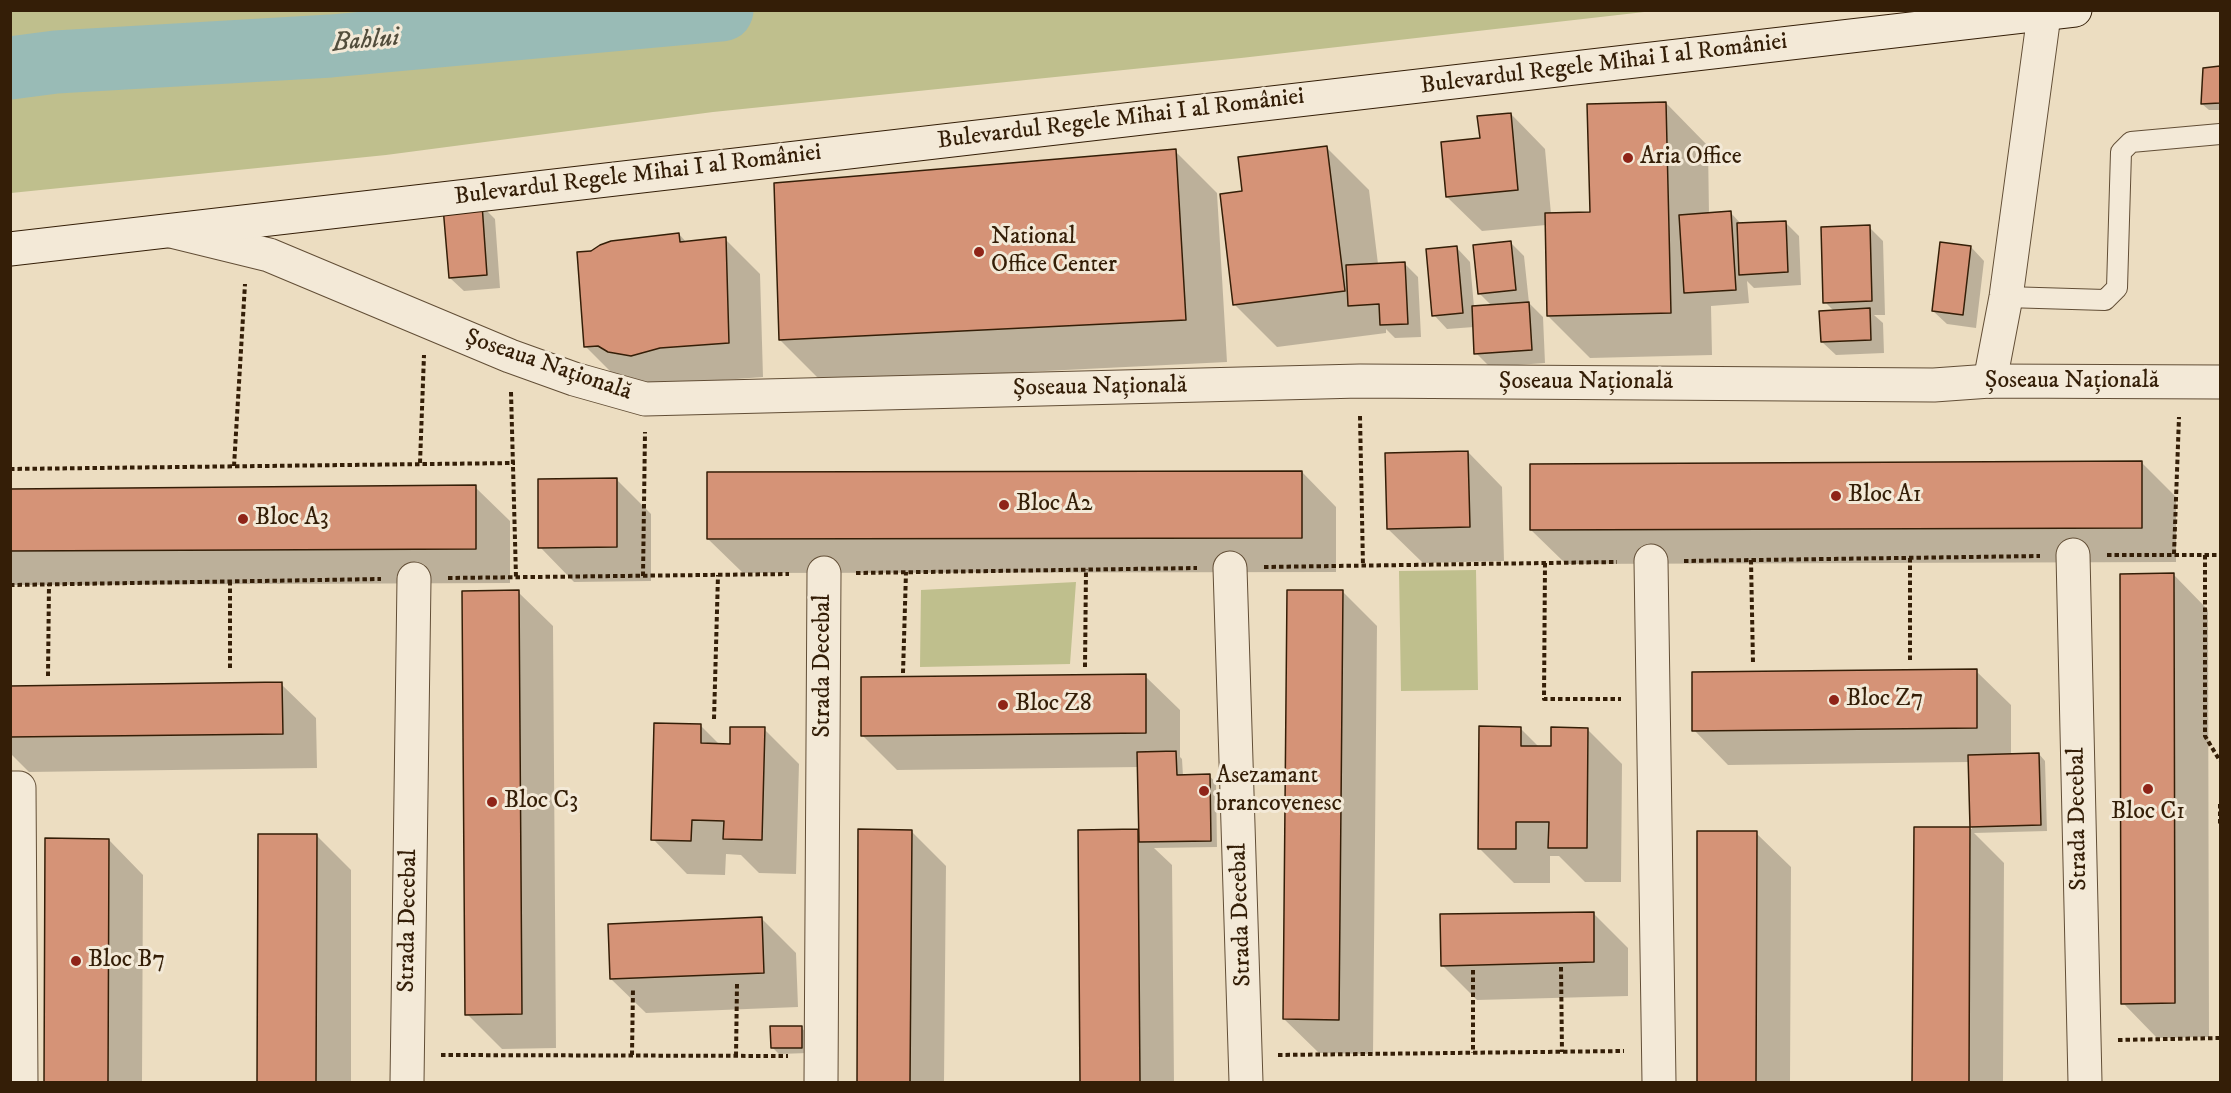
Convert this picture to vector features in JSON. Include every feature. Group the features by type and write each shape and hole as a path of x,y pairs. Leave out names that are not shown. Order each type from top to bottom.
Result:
{"street":[{"name":"Bulevardul Regele Mihai I al României","path":"167,230 2059,13"},
{"path":"1990,381 2059,13"},
{"name":"Șoseaua Națională","path":"10,249 167,230 269,255 510,356 574,379 645,399 1360,381 1934,385 1990,381 2220,382"},
{"name":"Strada Decebal","path":"2073,555 2085,1083"},
{"path":"1651,561 1658,1067"},
{"name":"Strada Decebal","path":"1230,568 1246,1069"},
{"name":"Strada Decebal","path":"821,1069 824,573"},
{"name":"Strada Decebal","path":"408,1069 414,579"},
{"path":"10,788 19,788 21,1083"}],"lane":[{"path":"2006,297 2105,300 2117,288 2121,152 2131,142 2220,134"}],"path":[{"path":"234,466 247,250"},
{"path":"420,463 425,321"},
{"path":"510,356 515,463 516,577"},
{"path":"1360,381 1363,566"},
{"path":"2174,554 2180,382"},
{"path":"643,576 645,399"},
{"path":"10,469 515,463"},
{"path":"10,585 2073,555 2220,555"},
{"path":"2205,555 2205,736 2220,761"},
{"path":"1910,558 1911,660"},
{"path":"1750,560 1753,663"},
{"path":"1545,563 1544,699 1654,699"},
{"path":"1085,667 1086,569"},
{"path":"903,673 906,572"},
{"path":"714,719 718,575"},
{"path":"230,582 230,668"},
{"path":"48,676 49,584"},
{"path":"2220,804 2220,825"},
{"path":"1561,967 1562,1052"},
{"path":"1473,970 1473,1053"},
{"path":"736,1056 737,984"},
{"path":"632,1056 633,988"},
{"path":"2084,1041 2220,1038"},
{"path":"1246,1069 1473,1053 1562,1052 1658,1067"},
{"path":"408,1069 632,1056 736,1056 821,1069"}],"green space":[{"path":"10,11 1653,11 1241,58 713,112 386,155 11,193"},
{"path":"1476,570 1478,690 1401,691 1399,571"},
{"path":"1076,582 1070,664 920,667 921,590"}],"building":[{"path":"2220,66 2220,103 2201,104 2203,68"},
{"name":"Aria Office","path":"1666,102 1671,313 1547,316 1545,213 1590,212 1587,104"},
{"path":"1511,113 1518,190 1446,197 1441,142 1480,138 1477,116"},
{"path":"1327,146 1345,291 1233,305 1220,194 1242,191 1238,157"},
{"name":"National Office Center","path":"1176,149 1186,320 779,340 774,183"},
{"path":"482,204 487,275 449,278 443,207"},
{"path":"1731,211 1736,290 1684,293 1679,215"},
{"path":"1786,221 1788,272 1739,275 1737,223"},
{"path":"1870,225 1872,301 1823,303 1821,227"},
{"path":"679,233 680,242 726,237 729,343 660,348 631,356 608,352 598,346 584,347 577,252 591,251 611,241"},
{"path":"1511,241 1516,290 1478,294 1473,245"},
{"path":"1940,242 1971,246 1963,315 1932,311"},
{"path":"1457,246 1463,313 1432,316 1426,249"},
{"path":"1405,262 1408,324 1380,325 1379,304 1348,306 1346,265"},
{"path":"1529,302 1532,350 1474,354 1472,306"},
{"path":"1870,308 1871,340 1821,342 1819,311"},
{"path":"1468,451 1470,527 1387,529 1385,453"},
{"name":"Bloc A1","path":"2142,461 2142,528 1530,530 1530,464"},
{"name":"Bloc A2","path":"1302,471 1302,538 707,539 707,472"},
{"path":"617,478 617,547 538,548 538,479"},
{"name":"Bloc A3","path":"476,485 476,549 10,551 10,489"},
{"name":"Bloc C1","path":"2174,573 2175,1003 2121,1004 2120,574"},
{"name":"Bloc C3","path":"519,590 522,1014 465,1015 462,591"},
{"path":"1287,590 1343,590 1339,1020 1283,1019"},
{"name":"Bloc Z7","path":"1977,669 1977,728 1692,731 1692,672"},
{"name":"Bloc Z8","path":"1146,674 1146,733 861,736 861,677"},
{"path":"282,682 283,734 10,737 10,686"},
{"path":"654,723 701,724 701,743 730,744 730,727 765,727 762,840 723,839 724,821 692,820 691,841 651,840"},
{"path":"1479,726 1521,727 1521,746 1551,746 1551,727 1588,728 1587,848 1548,848 1549,822 1516,822 1516,849 1478,849"},
{"path":"1176,751 1177,775 1210,774 1211,841 1139,842 1137,752"},
{"path":"2039,753 2041,825 1970,827 1968,755"},
{"path":"1914,827 1970,827 1969,1082 1912,1082"},
{"path":"858,829 912,830 910,1082 857,1082"},
{"path":"1138,829 1140,1082 1080,1082 1078,830"},
{"path":"1697,831 1757,831 1756,1082 1697,1082"},
{"path":"258,834 317,834 316,1082 257,1082"},
{"name":"Bloc B7","path":"45,838 109,839 108,1082 44,1082"},
{"path":"1594,912 1594,962 1441,966 1440,914"},
{"path":"762,917 764,973 610,979 608,924"},
{"path":"770,1026 802,1026 802,1048 771,1048"}],"waterway":[{"name":"Bahlui","path":"10,68 56,62 331,46 722,10"}],"place":[{"name":"Aria Office","path":"1628,158"},
{"name":"National Office Center","path":"979,252"},
{"name":"Bloc A1","path":"1836,496"},
{"name":"Bloc A2","path":"1004,505"},
{"name":"Bloc A3","path":"243,519"},
{"name":"Bloc Z7","path":"1834,700"},
{"name":"Bloc Z8","path":"1003,705"},
{"name":"Bloc C1","path":"2148,789"},
{"name":"Asezamant brancovenesc","path":"1204,791"},
{"name":"Bloc C3","path":"492,802"},
{"name":"Bloc B7","path":"76,961"}]}
